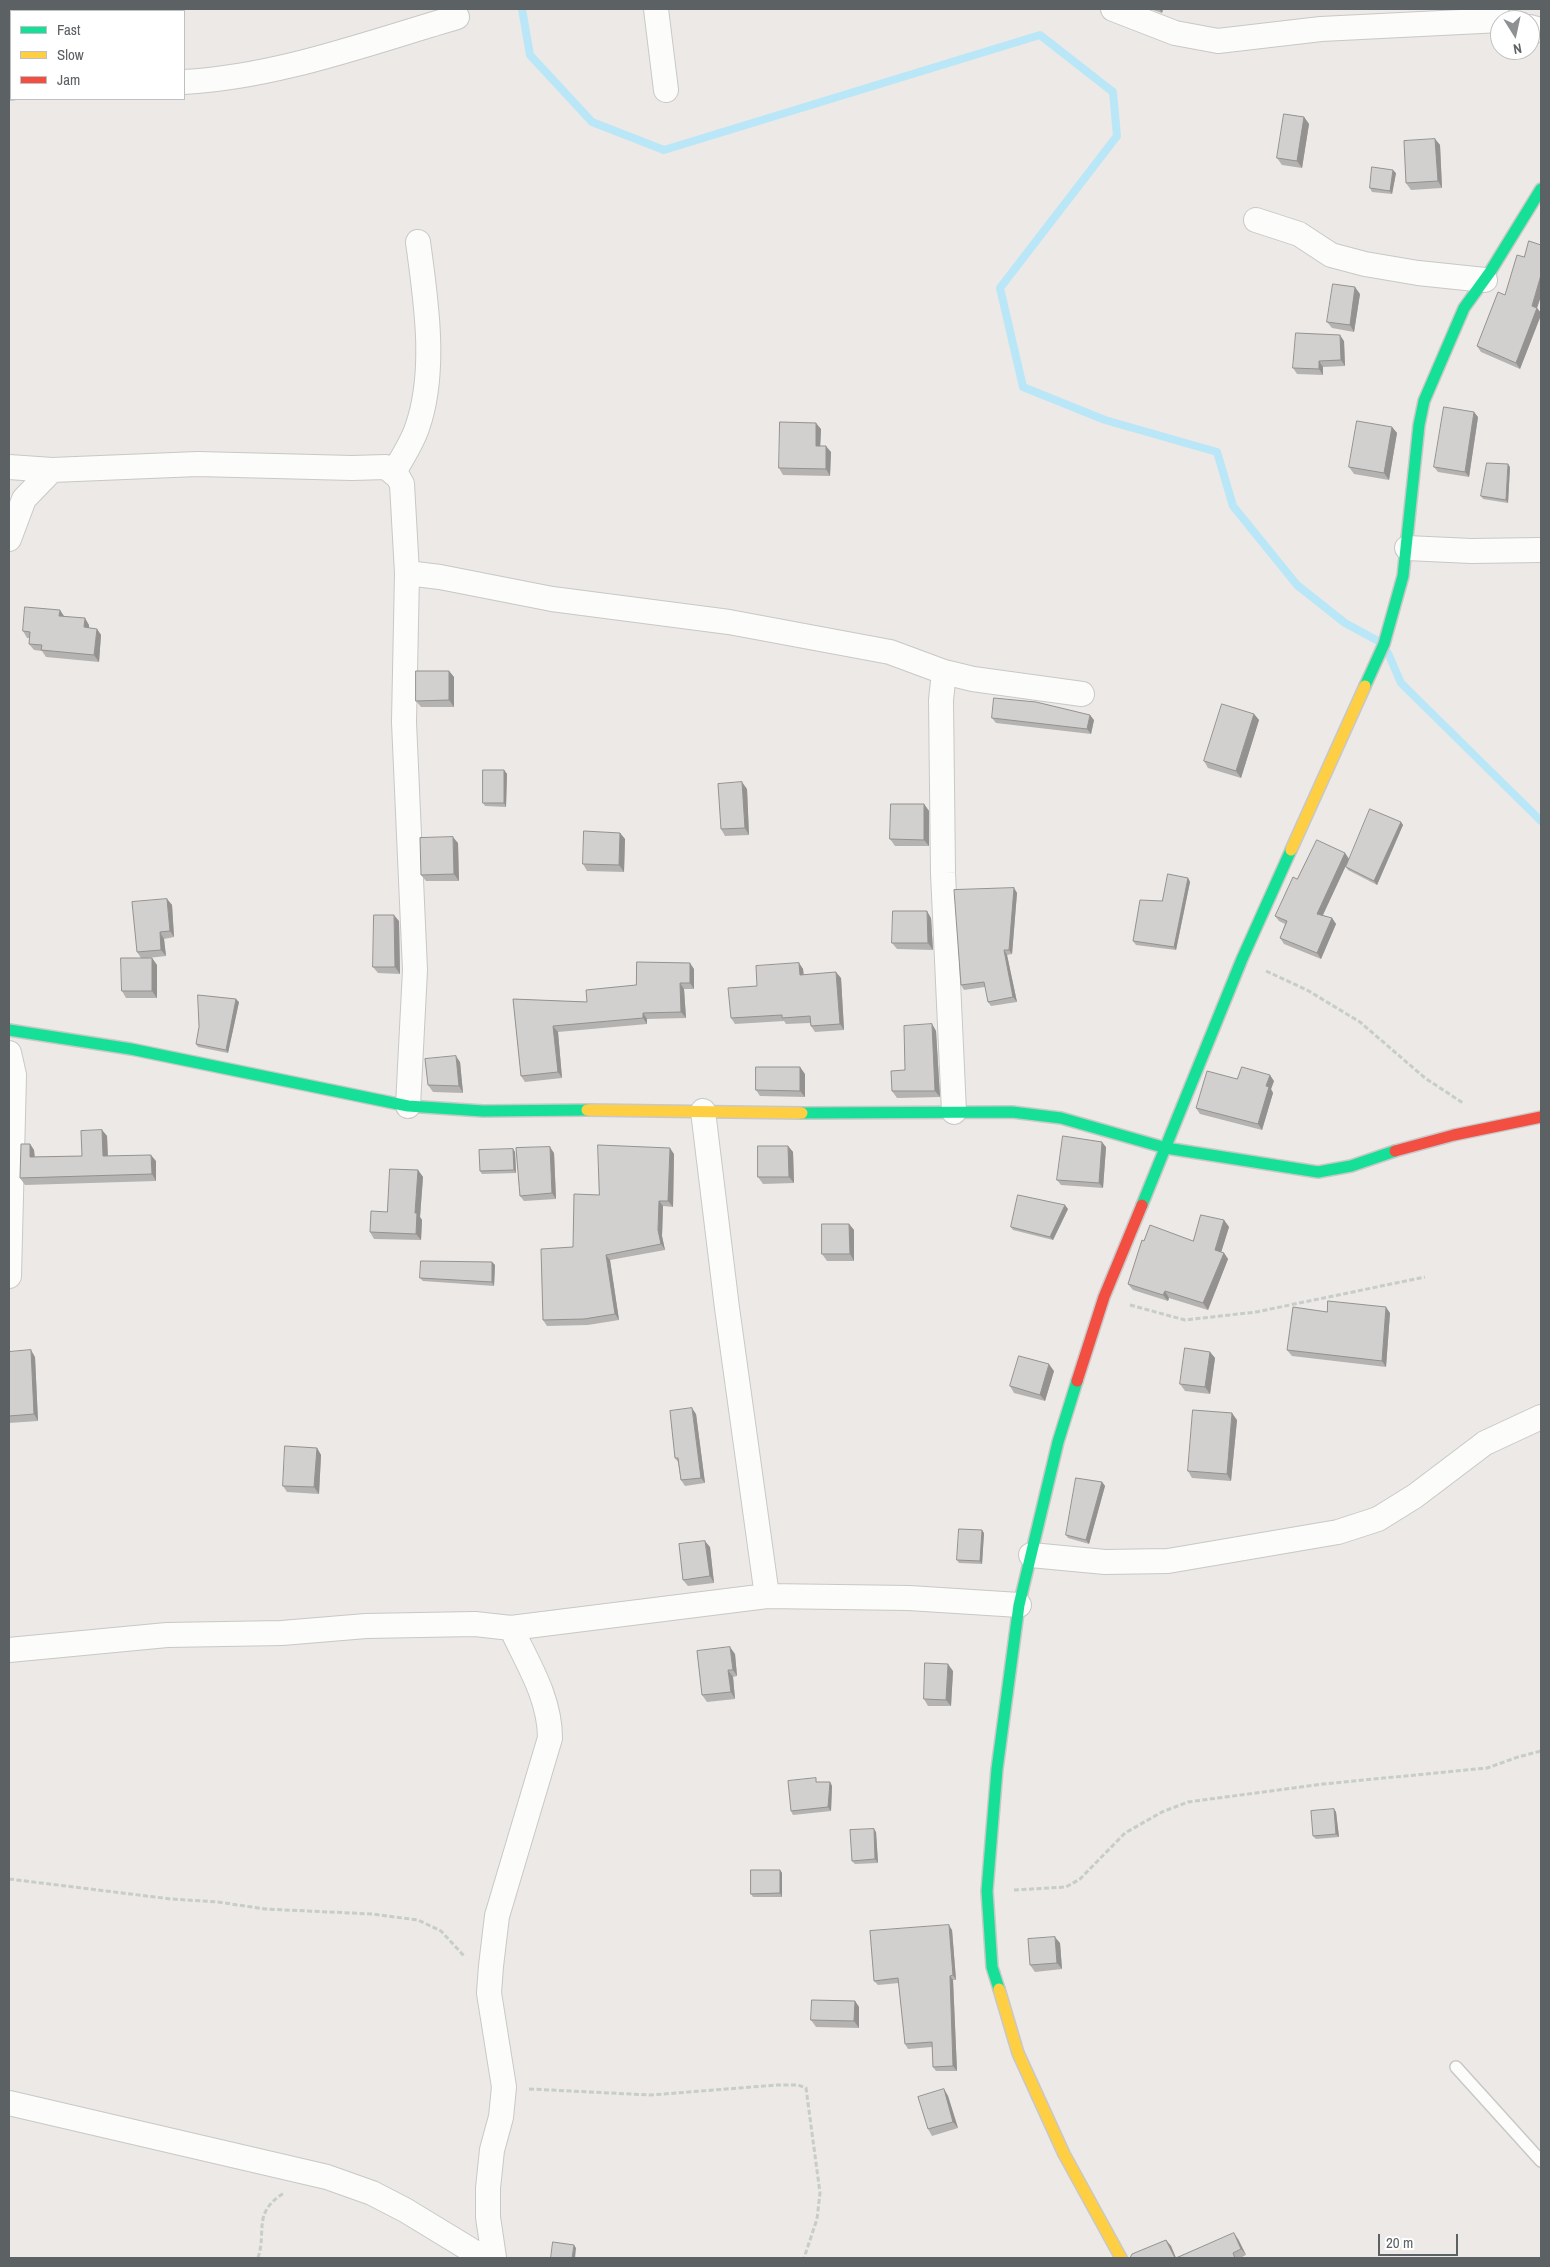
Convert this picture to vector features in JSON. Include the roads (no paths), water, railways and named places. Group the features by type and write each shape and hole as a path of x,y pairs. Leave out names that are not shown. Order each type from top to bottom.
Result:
{"street":[{"path":"656,9 666,90"},
{"path":"1113,9 1175,33 1218,41 1321,29 1490,21"},
{"path":"185,82 218,80 262,73 457,16"},
{"path":"1121,2258 1064,2154 1018,2054 992,1966 987,1891 997,1770 1019,1605 1058,1442 1104,1297 1242,959 1384,644 1396,606 1407,548 1419,424 1424,401 1464,308 1485,280 1541,189"},
{"path":"1256,220 1299,234 1331,255 1418,273 1485,280"},
{"path":"394,472 417,429 426,388 428,346 425,296 418,242"},
{"path":"9,467 52,470 198,464 352,468 386,466 394,472 402,484 407,573 404,722 415,970 408,1106"},
{"path":"9,540 24,499 52,470"},
{"path":"1407,548 1471,551 1541,550"},
{"path":"407,573 440,577 552,599 748,625 890,652 944,672 973,679 1082,694"},
{"path":"944,672 941,700 943,873 954,1112"},
{"path":"9,1030 131,1049 408,1106 483,1111 632,1110 861,1114 1012,1112 1061,1118 1166,1148 1318,1172 1339,1171 1402,1148 1495,1125 1541,1117"},
{"path":"9,1053 14,1075 9,1276"},
{"path":"703,1111 726,1299 767,1596"},
{"path":"1031,1555 1104,1562 1168,1561 1338,1532 1378,1519 1415,1496 1485,1443 1541,1417"},
{"path":"9,1650 167,1635 282,1633 366,1626 476,1624 511,1628 767,1596 909,1598 1019,1605"},
{"path":"494,2258 488,2217 488,2188 492,2150 501,2117 504,2087 489,1993 497,1916 550,1738 550,1721 545,1699 511,1628"},
{"path":"9,2103 327,2177 372,2193 405,2210 484,2258"}],"lane":[{"path":"1456,2067 1541,2161"}],"waterway":[{"path":"522,9 530,55 592,122 664,150 1040,35 1113,92 1117,136 1000,288 1023,387 1105,420 1217,452 1233,506 1297,585 1345,623 1380,642"},
{"path":"1388,653 1401,683 1541,821"}]}
